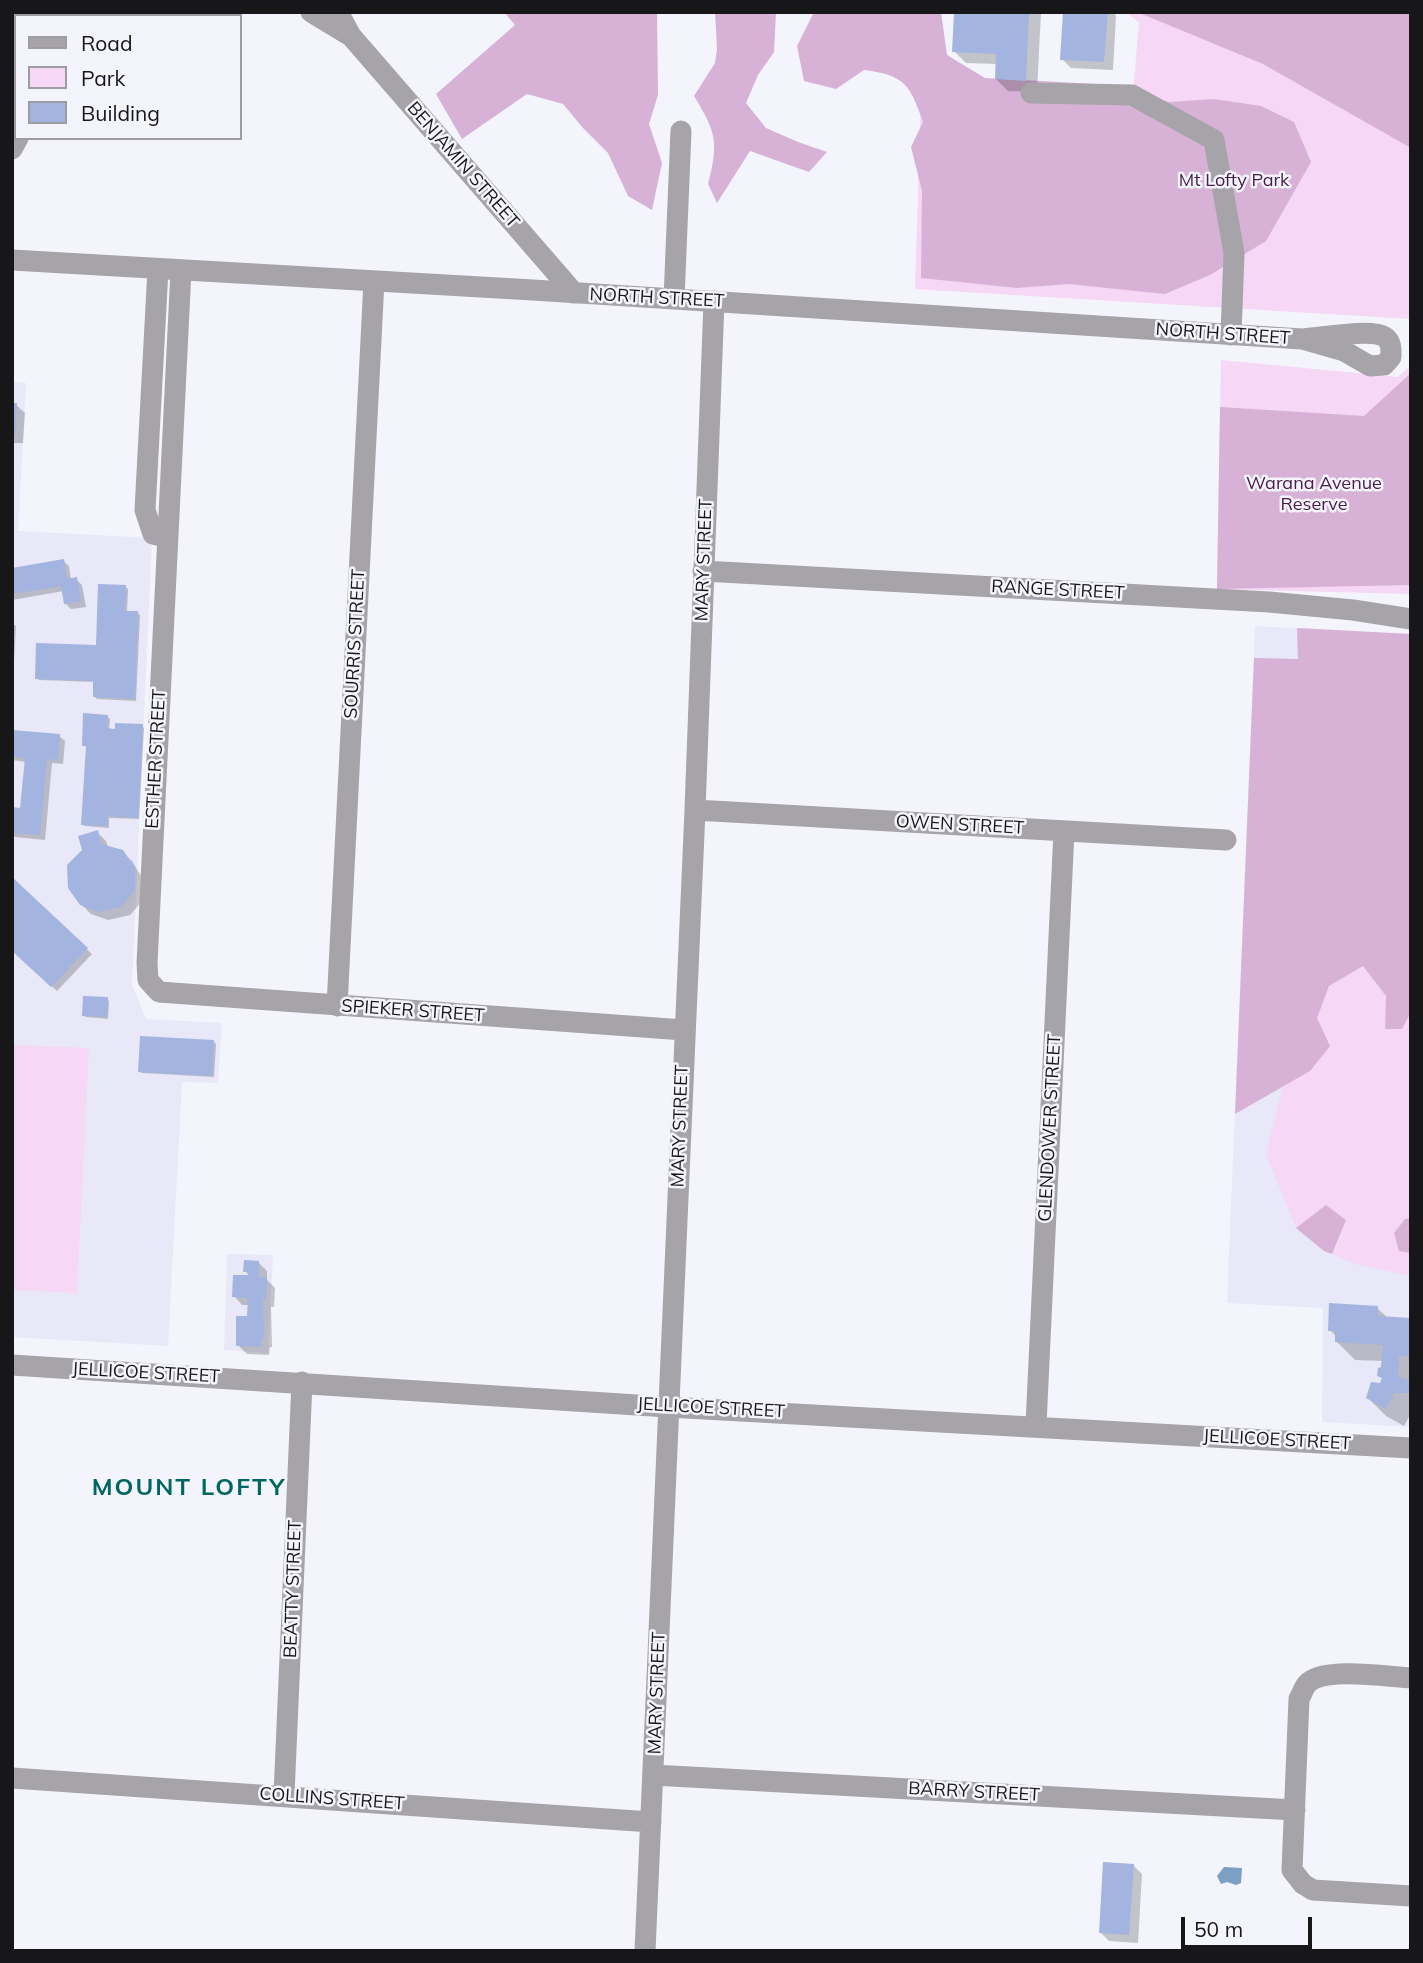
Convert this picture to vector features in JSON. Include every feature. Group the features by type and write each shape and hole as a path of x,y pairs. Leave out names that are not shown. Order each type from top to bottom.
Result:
{"street":[{"name":"BENJAMIN STREET","path":"311,12 351,36"},
{"name":"BENJAMIN STREET","path":"338,12 351,36 574,293"},
{"path":"1031,93 1132,95 1214,139 1234,253 1231,334"},
{"path":"674,299 681,131"},
{"name":"NORTH STREET","path":"12,260 1302,339"},
{"path":"158,269 145,510 153,534 166,537"},
{"name":"ESTHER STREET","path":"148,980 166,537 181,270"},
{"name":"SOURRIS STREET","path":"337,1006 374,281"},
{"name":"MARY STREET","path":"645,1951 695,810 714,301"},
{"name":"RANGE STREET","path":"703,571 1269,601 1411,619"},
{"name":"OWEN STREET","path":"695,810 1226,839"},
{"name":"GLENDOWER STREET","path":"1036,1425 1064,831"},
{"name":"SPIEKER STREET","path":"148,980 159,992 684,1030"},
{"name":"JELLICOE STREET","path":"12,1365 668,1407 1036,1425 1411,1448"},
{"name":"BEATTY STREET","path":"284,1796 302,1382"},
{"path":"1411,1678 1331,1674 1315,1678 1307,1684 1300,1699 1292,1870 1303,1884 1313,1890 1411,1896"},
{"name":"BARRY STREET","path":"653,1775 1294,1810"},
{"name":"COLLINS STREET","path":"12,1778 651,1822"}],"shaded area":[{"path":"12,382 26,383 18,531 152,538 132,985 146,1019 222,1023 218,1083 182,1082 168,1346 12,1337"},
{"path":"1255,626 1411,634 1411,1427 1322,1422 1323,1308 1227,1303"},
{"path":"227,1254 273,1255 268,1353 224,1350"}],"green space":[{"path":"504,12 657,12 658,95 649,124 662,163 652,210 628,196 608,153 563,104 527,94 462,139 436,94 515,25"},
{"path":"715,12 776,12 774,52 758,75 746,103 766,128 827,152 809,172 750,151 717,203 708,184 714,158 713,138 707,119 694,96 715,63"},
{"name":"Mt Lofty Park","path":"814,12 941,12 947,55 985,78 1096,84 1169,102 1214,99 1261,106 1294,122 1311,162 1266,241 1210,275 1165,294 1068,284 1017,288 921,278 922,191 911,147 923,122 914,99 904,84 878,72 864,70 836,89 804,81 797,46"},
{"name":"Mt Lofty Park","path":"1125,12 1411,12 1411,319 915,289 921,96 1132,105 1139,22"},
{"path":"1137,12 1411,12 1411,148 1263,64"},
{"name":"Warana Avenue Reserve","path":"1221,360 1398,377 1411,365 1411,594 1217,589"},
{"name":"Warana Avenue Reserve","path":"1411,373 1411,585 1217,589 1220,407 1364,416"},
{"path":"1297,628 1411,634 1411,1012 1402,1029 1385,1029 1386,996 1363,966 1329,986 1317,1018 1330,1046 1310,1071 1235,1114 1254,658 1298,659"},
{"path":"1363,966 1386,996 1402,1029 1411,1012 1411,1276 1355,1264 1332,1254 1346,1220 1326,1206 1296,1228 1266,1154 1283,1086 1310,1071 1317,1018 1328,986"},
{"path":"12,1045 89,1048 77,1293 12,1290"},
{"path":"1326,1205 1346,1220 1332,1254 1324,1251 1296,1228"},
{"path":"1411,1218 1411,1253 1399,1251 1394,1233 1405,1219"}],"water":[{"path":"1224,1867 1242,1868 1241,1883 1221,1884 1217,1876"}],"building":[{"path":"954,12 1029,12 1026,81 995,79 996,54 952,52"},
{"path":"1063,12 1108,12 1104,62 1060,60"},
{"path":"12,403 17,403 15,436 12,435"},
{"path":"64,559 67,579 77,577 81,601 64,604 61,586 12,594 12,568"},
{"path":"98,584 126,585 125,611 138,611 135,699 93,697 93,681 35,679 36,643 96,645"},
{"path":"83,713 108,715 107,728 115,729 115,723 143,724 138,818 108,816 107,826 81,825 86,746 82,746"},
{"path":"12,730 60,734 58,760 47,759 40,835 12,833 12,807 20,808 25,758 12,756"},
{"path":"98,830 101,844 123,850 135,868 135,890 121,907 98,912 80,905 68,888 67,865 82,850 78,836"},
{"path":"12,877 88,948 51,987 12,951"},
{"path":"83,996 108,997 107,1017 82,1016"},
{"path":"140,1036 214,1040 212,1076 138,1072"},
{"path":"244,1260 259,1261 259,1277 267,1278 266,1299 263,1299 264,1339 261,1339 261,1347 236,1346 236,1316 247,1316 248,1298 232,1297 233,1275 248,1275 248,1272 243,1272"},
{"path":"1329,1303 1378,1306 1378,1316 1411,1318 1411,1356 1399,1356 1398,1377 1411,1381 1409,1393 1394,1393 1386,1409 1366,1398 1371,1382 1380,1383 1382,1378 1377,1376 1378,1368 1381,1367 1383,1345 1335,1342 1335,1331 1328,1331"},
{"path":"1103,1862 1134,1864 1129,1935 1099,1933"}],"district":[{"name":"MOUNT LOFTY","path":"189,1488"}]}
